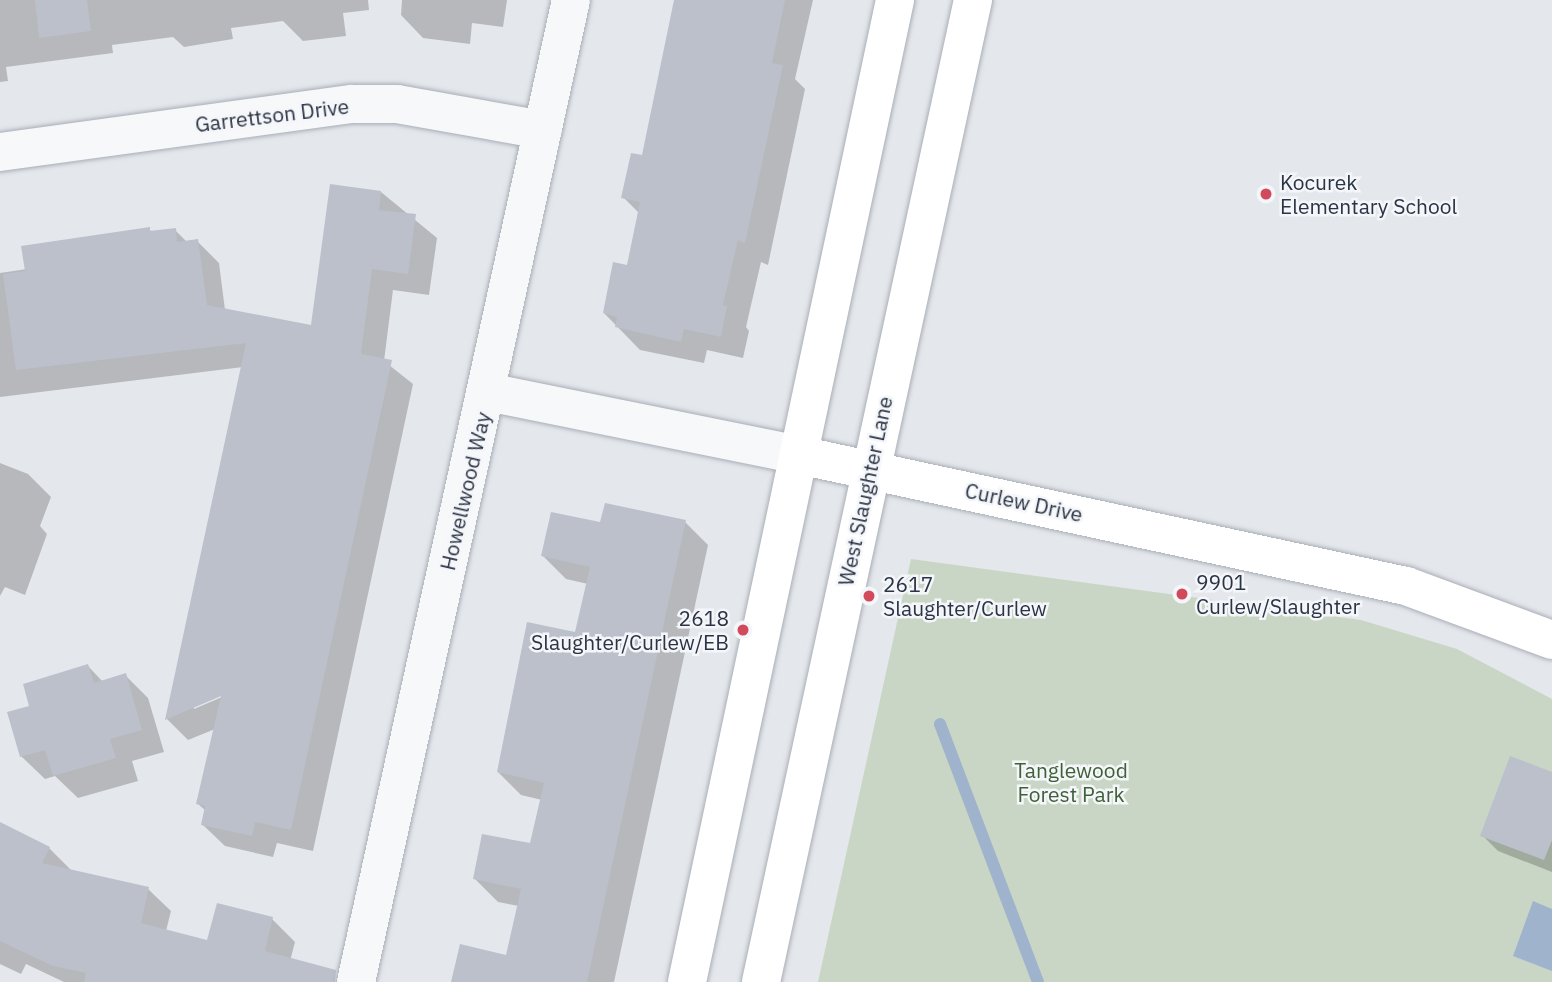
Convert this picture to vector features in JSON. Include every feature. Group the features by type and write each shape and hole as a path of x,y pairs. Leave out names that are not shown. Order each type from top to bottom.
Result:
{"main road":[{"path":"687,982 895,0"},
{"name":"West Slaughter Lane","path":"761,982 973,0"},
{"name":"Curlew Drive","path":"799,455 1406,586 1552,640"}],"street":[{"name":"Howellwood Way","path":"356,982 571,0"},
{"name":"Garrettson Drive","path":"0,152 352,104 397,104 543,131"},
{"name":"Curlew Drive","path":"487,392 799,455"}],"green space":[{"name":"Tanglewood Forest Park","path":"911,559 1361,620 1457,649 1552,699 1552,982 818,982"}],"water":[{"path":"1533,901 1552,909 1552,971 1513,956"}],"building":[{"path":"35,0 87,0 91,31 39,38"},
{"path":"674,0 785,0 772,63 783,65 745,243 738,240 723,305 727,306 721,337 684,329 681,342 615,327 617,317 603,313 613,262 627,265 640,202 621,198 631,153 642,155"},
{"path":"330,184 381,191 379,210 416,214 408,274 372,269 361,354 392,360 291,830 255,822 252,836 201,825 205,806 196,804 221,696 165,720 246,343 16,370 3,274 25,271 21,246 150,227 150,231 176,228 177,242 198,239 207,305 311,325"},
{"path":"605,503 686,520 587,982 451,982 460,944 506,955 521,889 473,879 482,834 530,843 544,783 497,772 527,622 575,632 590,567 541,556 551,512 600,522"},
{"path":"88,664 94,683 126,673 142,730 110,739 116,758 53,776 45,750 20,757 7,712 29,706 23,684"},
{"path":"1510,756 1552,772 1552,840 1544,860 1480,836"},
{"path":"0,822 50,847 42,863 149,887 141,923 207,940 217,903 273,917 265,951 336,970 335,982 84,982 86,973 53,966 0,941"}],"waterway":[{"path":"940,724 1038,982"}],"place":[{"name":"Kocurek Elementary School","path":"1266,194"},
{"name":"9901 Curlew/Slaughter","path":"1182,594"},
{"name":"2617 Slaughter/Curlew","path":"869,596"},
{"name":"2618 Slaughter/Curlew/EB","path":"743,630"}]}
